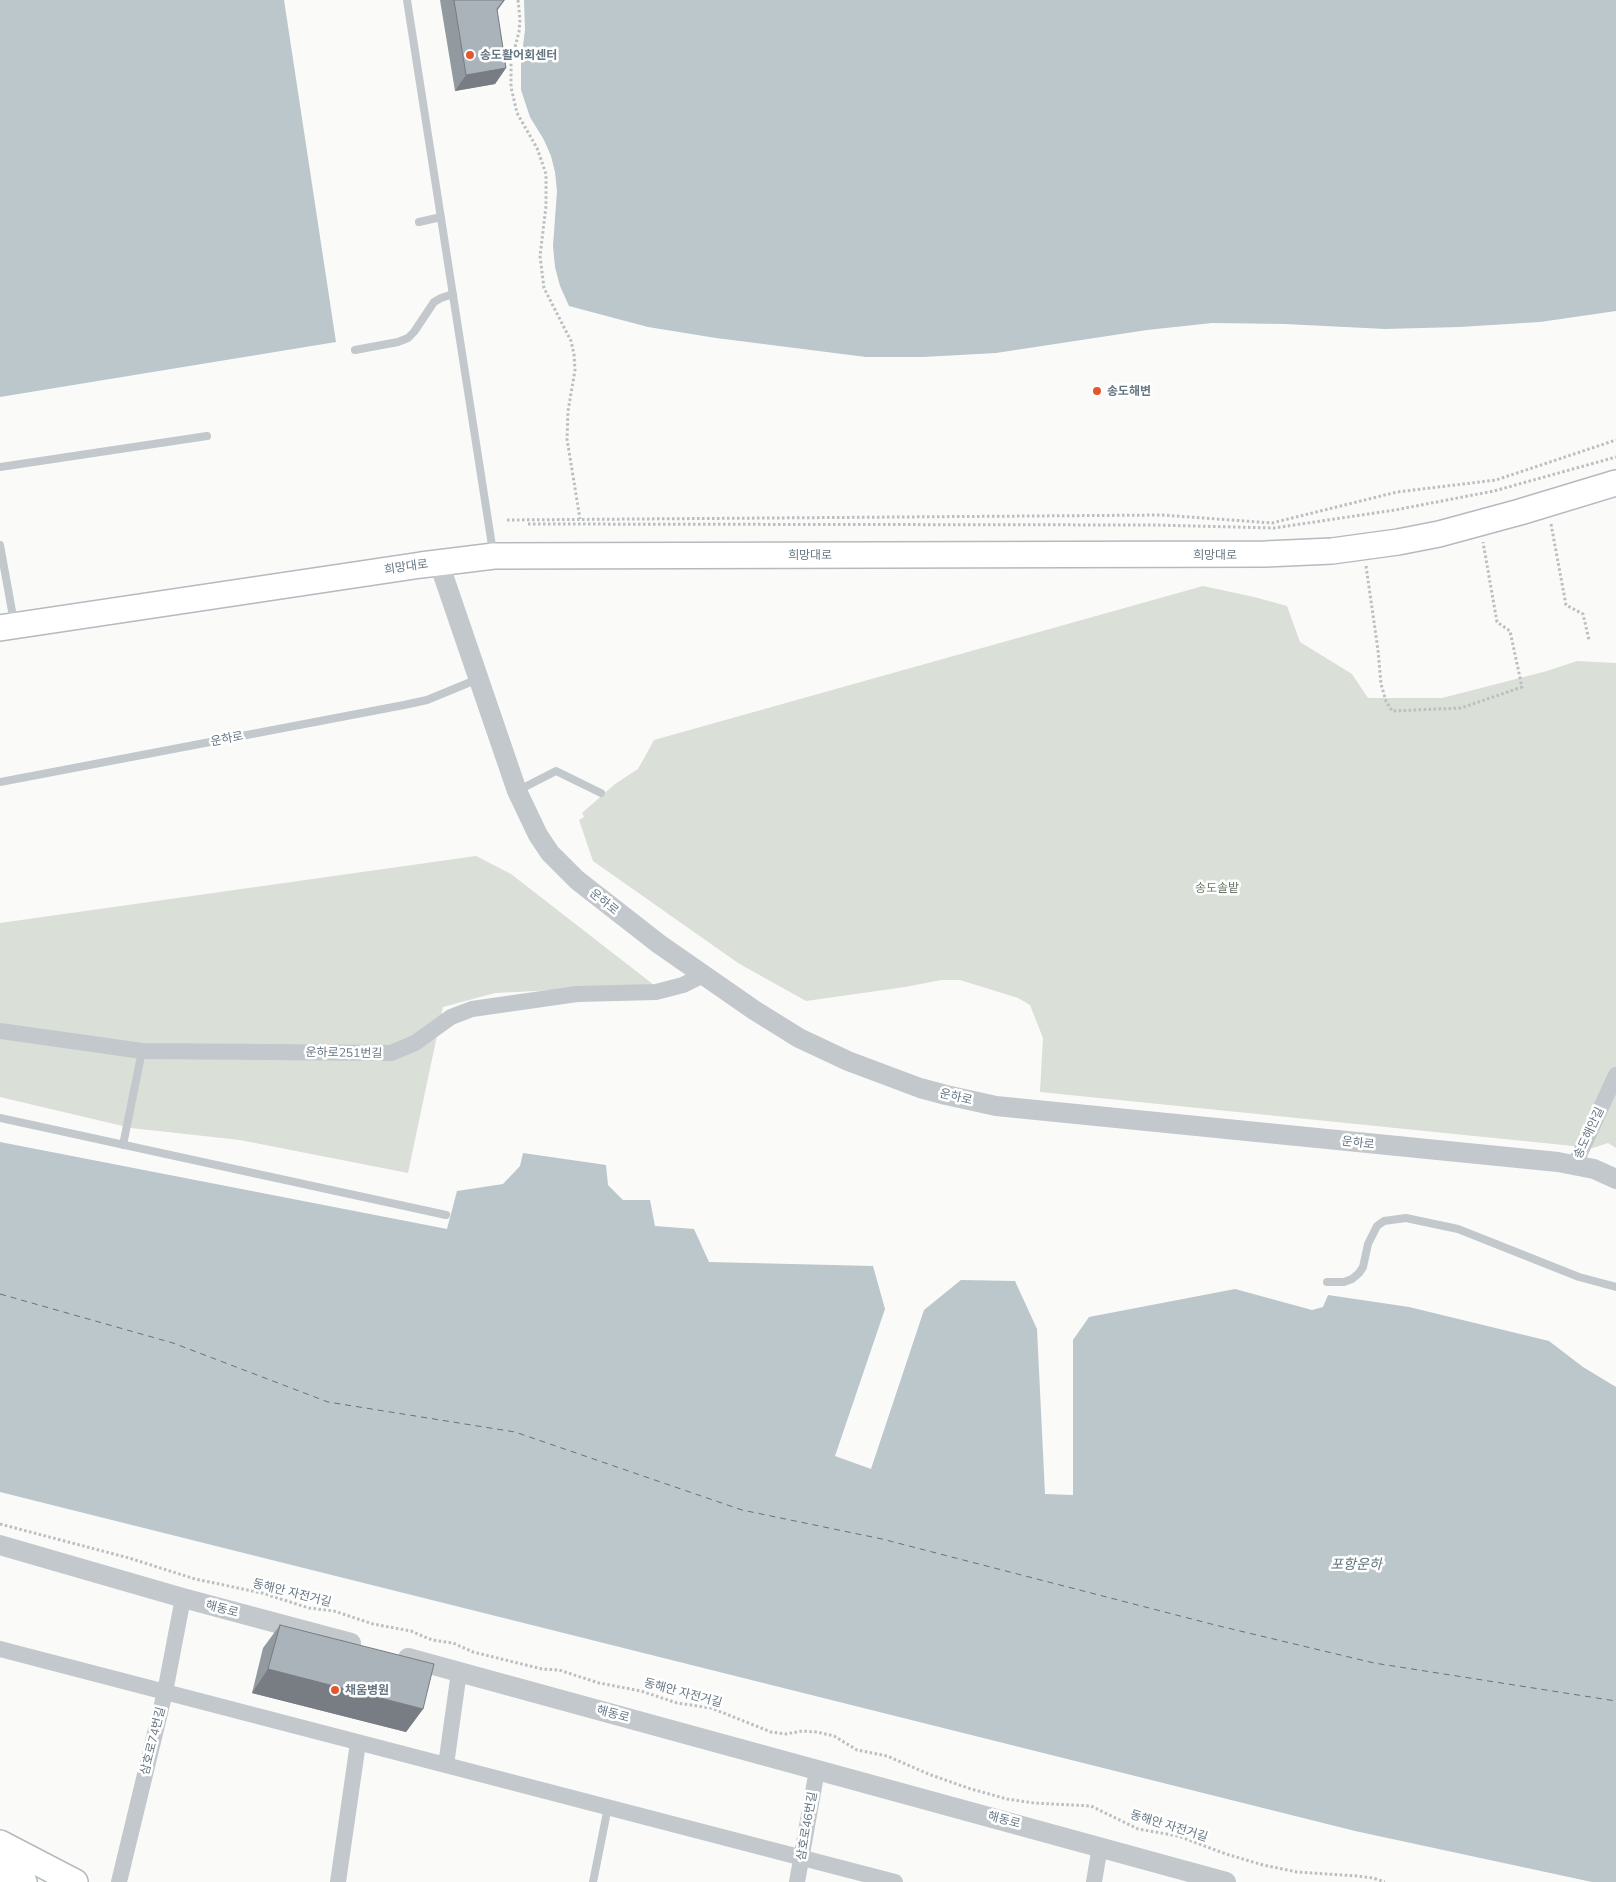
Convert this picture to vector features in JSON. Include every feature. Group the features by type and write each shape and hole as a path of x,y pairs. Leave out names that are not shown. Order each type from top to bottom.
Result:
{"main road":[{"name":"희망대로","path":"4,628 494,556 1265,554 1364,548 1480,524 1616,482"},
{"path":"0,1843 75,1882"},
{"path":"0,1869 24,1882"}],"street":[{"name":"운하로","path":"439,563 517,790 538,835 550,852 583,886 703,975 778,1025 824,1050 920,1088 973,1101 1026,1109 1575,1164 1594,1169 1616,1179"},
{"name":"운하로251번길","path":"0,1030 142,1051 392,1053 415,1043 451,1017 472,1009 577,994 656,992 683,985 703,975"},
{"name":"송도해안길","path":"1575,1164 1616,1075"},
{"name":"해동로","path":"0,1546 183,1598 1100,1846 1226,1882"},
{"name":"삼호로74번길","path":"119,1882 165,1692 183,1598"},
{"path":"0,1649 895,1882"},
{"path":"446,1765 459,1672"},
{"path":"338,1882 358,1743"},
{"name":"삼호로46번길","path":"798,1882 817,1770"},
{"path":"1094,1882 1100,1846"}],"lane":[{"path":"407,0 494,556"},
{"path":"419,222 441,217"},
{"path":"355,350 398,342 408,338 434,302 453,294"},
{"path":"0,467 207,436"},
{"path":"0,545 4,628"},
{"name":"운하로","path":"0,782 427,700 480,679"},
{"path":"517,790 556,771 601,793"},
{"path":"123,1145 142,1051"},
{"path":"0,1118 446,1215"},
{"path":"1327,1282 1344,1282 1359,1274 1363,1267 1368,1244 1377,1226 1384,1221 1406,1218 1458,1229 1579,1277 1616,1287"},
{"path":"593,1882 608,1807"}],"path":[{"path":"518,0 519,32 512,62 511,86 517,113 536,148 546,174 546,206 540,256 544,288 570,341 574,354 575,370 568,411 567,439 580,519"},
{"path":"507,520 1162,515 1272,523 1397,492 1496,480 1616,440"},
{"path":"528,524 1153,525 1274,528 1395,510 1494,491 1616,457"},
{"path":"1547,504 1566,605 1583,614 1589,640"},
{"path":"1364,548 1381,684 1386,701 1392,710 1461,708 1522,687 1510,631 1497,622 1480,524"},
{"name":"동해안 자전거길","path":"0,1524 128,1558 196,1579 262,1593 309,1608 334,1611 373,1624 411,1631 432,1640 453,1643 473,1652 542,1669 559,1670 599,1683 641,1691 677,1703 711,1708 771,1732 786,1734 817,1732 834,1736 857,1750 887,1756 970,1789 1007,1799 1034,1803 1091,1806 1138,1829 1178,1836 1226,1854 1263,1865 1297,1872 1373,1878 1385,1882"}],"green space":[{"name":"송도솔밭","path":"1203,586 1287,606 1300,642 1352,674 1368,698 1442,698 1547,671 1577,661 1616,663 1616,1148 1608,1143 1593,1148 1040,1092 1043,1038 1030,1005 1018,998 960,980 941,980 806,1001 738,963 593,861 579,820 584,817 582,813 615,784 638,769 654,740"},
{"path":"476,856 511,874 654,985 495,993 443,1007 408,1173 240,1140 131,1128 0,1097 0,923"}],"water":[{"path":"0,0 284,0 336,342 0,397"},
{"path":"524,0 1616,0 1616,311 1540,322 1459,327 1385,329 1285,324 1212,323 1147,330 996,353 923,357 866,357 716,338 648,327 569,306 560,286 555,267 553,246 557,191 555,172 551,156 530,117 521,90 521,61 525,30"},
{"name":"포항운하","path":"0,1142 447,1229 457,1191 503,1184 520,1166 523,1153 606,1165 608,1185 623,1200 650,1200 655,1226 694,1229 709,1262 873,1266 885,1309 835,1456 871,1469 924,1310 961,1280 1015,1281 1037,1329 1045,1494 1073,1495 1073,1340 1089,1317 1235,1289 1312,1310 1323,1307 1328,1295 1409,1307 1549,1341 1583,1367 1616,1387 1616,1882 1592,1882 1355,1831 0,1492"}],"building":[{"path":"454,0 504,0 497,9 506,68 466,75"},
{"path":"280,1625 434,1664 423,1709 268,1669"}],"ferry route":[{"path":"0,1294 173,1343 328,1402 515,1432 742,1510 882,1539 1215,1625 1374,1663 1616,1701"}],"place":[{"name":"송도활어회센터","path":"470,55"},
{"name":"송도해변","path":"1097,391"},
{"name":"채움병원","path":"335,1690"}]}
